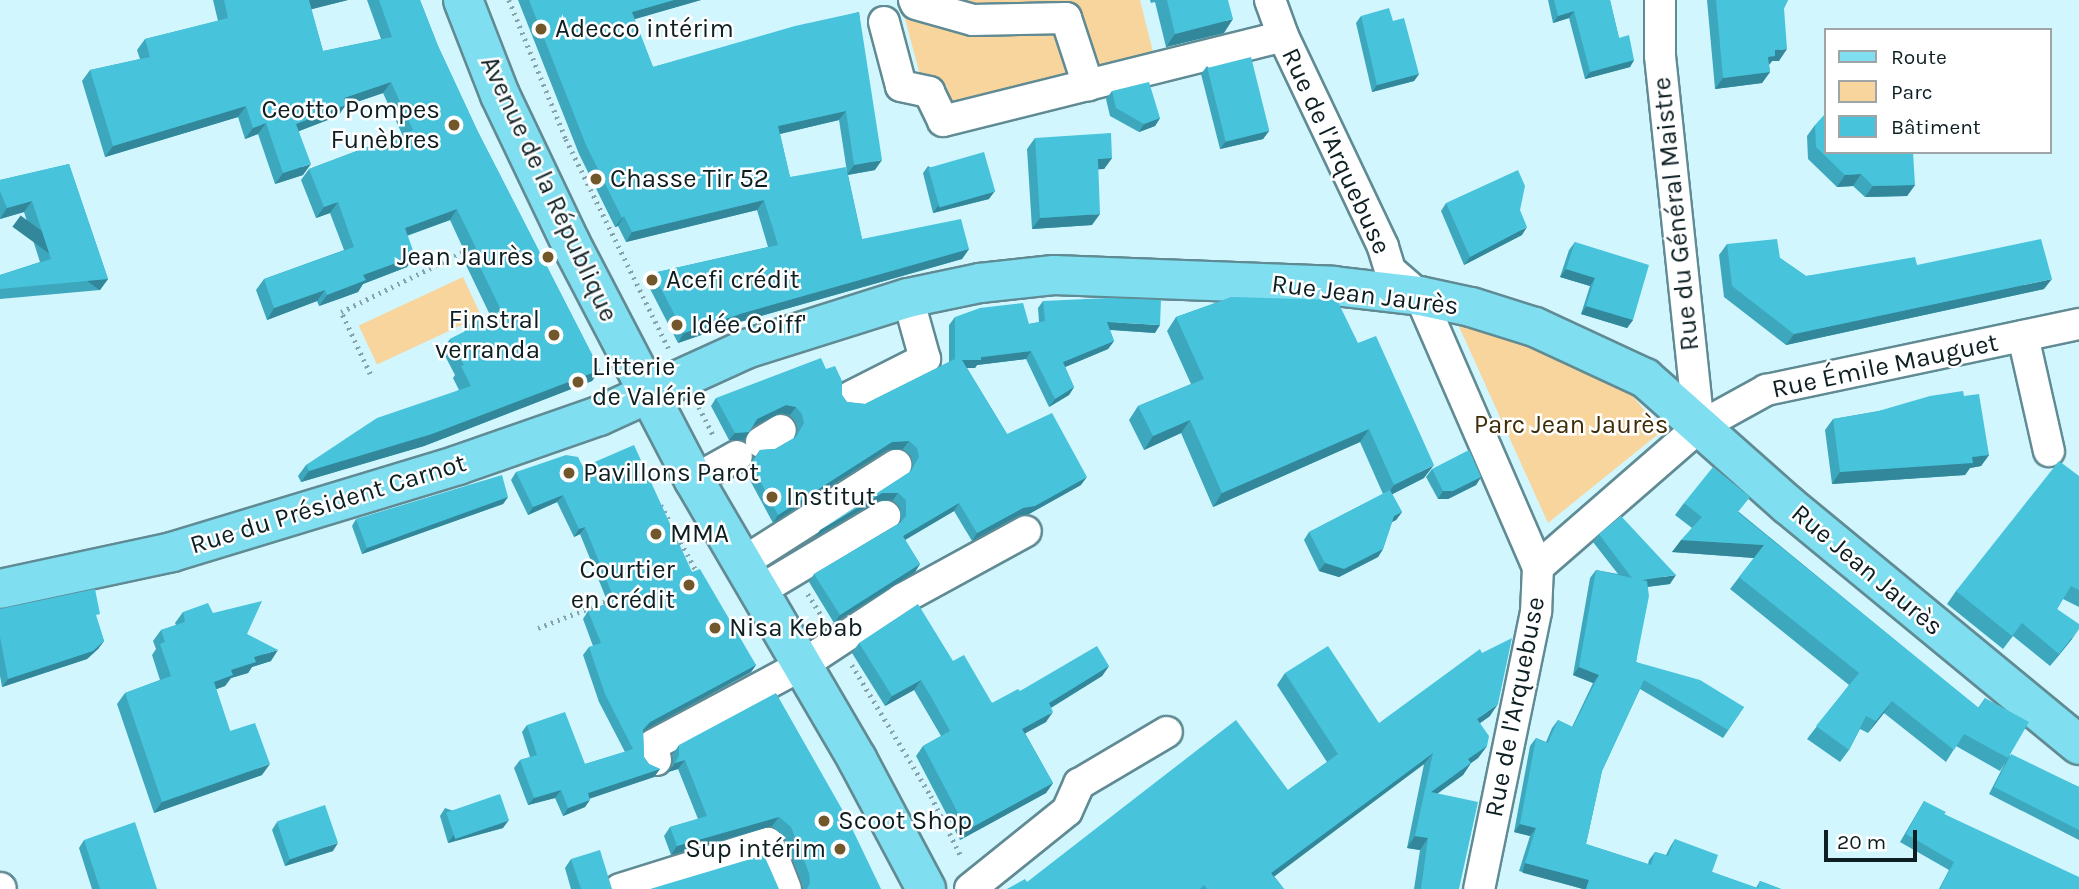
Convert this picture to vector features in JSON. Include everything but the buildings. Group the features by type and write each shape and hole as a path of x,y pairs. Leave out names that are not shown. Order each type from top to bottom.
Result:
{"main road":[{"name":"Avenue de la République","path":"463,0 500,95 570,244 694,481 802,665 926,889"},
{"name":"Rue Jean Jaurès","path":"648,392 746,349 908,298 979,283 1055,275 1334,286 1420,296 1535,327 1645,378 1788,505 2079,745"},
{"name":"Rue du Président Carnot","path":"0,589 172,552 316,510 599,416 648,392"}],"street":[{"path":"914,0 916,4 973,20 1066,18 1088,85"},
{"name":"Rue de l'Arquebuse","path":"1270,0 1283,36 1383,247 1390,270 1420,296 1538,567 1536,612 1482,888"},
{"name":"Rue du Général Maistre","path":"1660,0 1660,56 1699,427"},
{"path":"884,22 901,86 929,92 943,121 1283,36"},
{"path":"852,396 925,359 908,298"},
{"name":"Rue Émile Mauguet","path":"1538,567 1699,427 1766,390 2079,324"},
{"path":"2023,336 2049,451"},
{"path":"694,481 760,443"},
{"path":"750,577 895,465"},
{"path":"750,577 885,516"},
{"path":"656,760 653,745 802,665 902,599 1026,531"},
{"path":"970,889 1068,811 1079,784 1167,732"},
{"path":"620,889 768,843 786,889"}],"path":[{"path":"370,374 341,312 471,248"},
{"path":"681,572 694,567"},
{"path":"538,628 616,598"}],"green space":[{"path":"900,0 1140,0 1154,56 953,108 946,85 920,75"},
{"path":"463,277 481,316 377,365 359,326"},
{"name":"Parc Jean Jaurès","path":"1457,322 1613,373 1662,431 1548,523"}],"place":[{"name":"Adecco intérim","path":"541,29"},
{"name":"Ceotto Pompes Funèbres","path":"454,125"},
{"name":"Chasse Tir 52","path":"596,179"},
{"name":"Jean Jaurès","path":"548,257"},
{"name":"Acefi crédit","path":"652,280"},
{"name":"Idée Coiff'","path":"677,325"},
{"name":"Finstral verranda","path":"554,335"},
{"name":"Litterie de Valérie","path":"578,382"},
{"name":"Pavillons Parot","path":"569,473"},
{"name":"Institut","path":"772,497"},
{"name":"MMA","path":"656,534"},
{"name":"Courtier en crédit","path":"689,585"},
{"name":"Nisa Kebab","path":"715,628"},
{"name":"Scoot Shop","path":"824,821"},
{"name":"Sup intérim","path":"840,849"}]}
